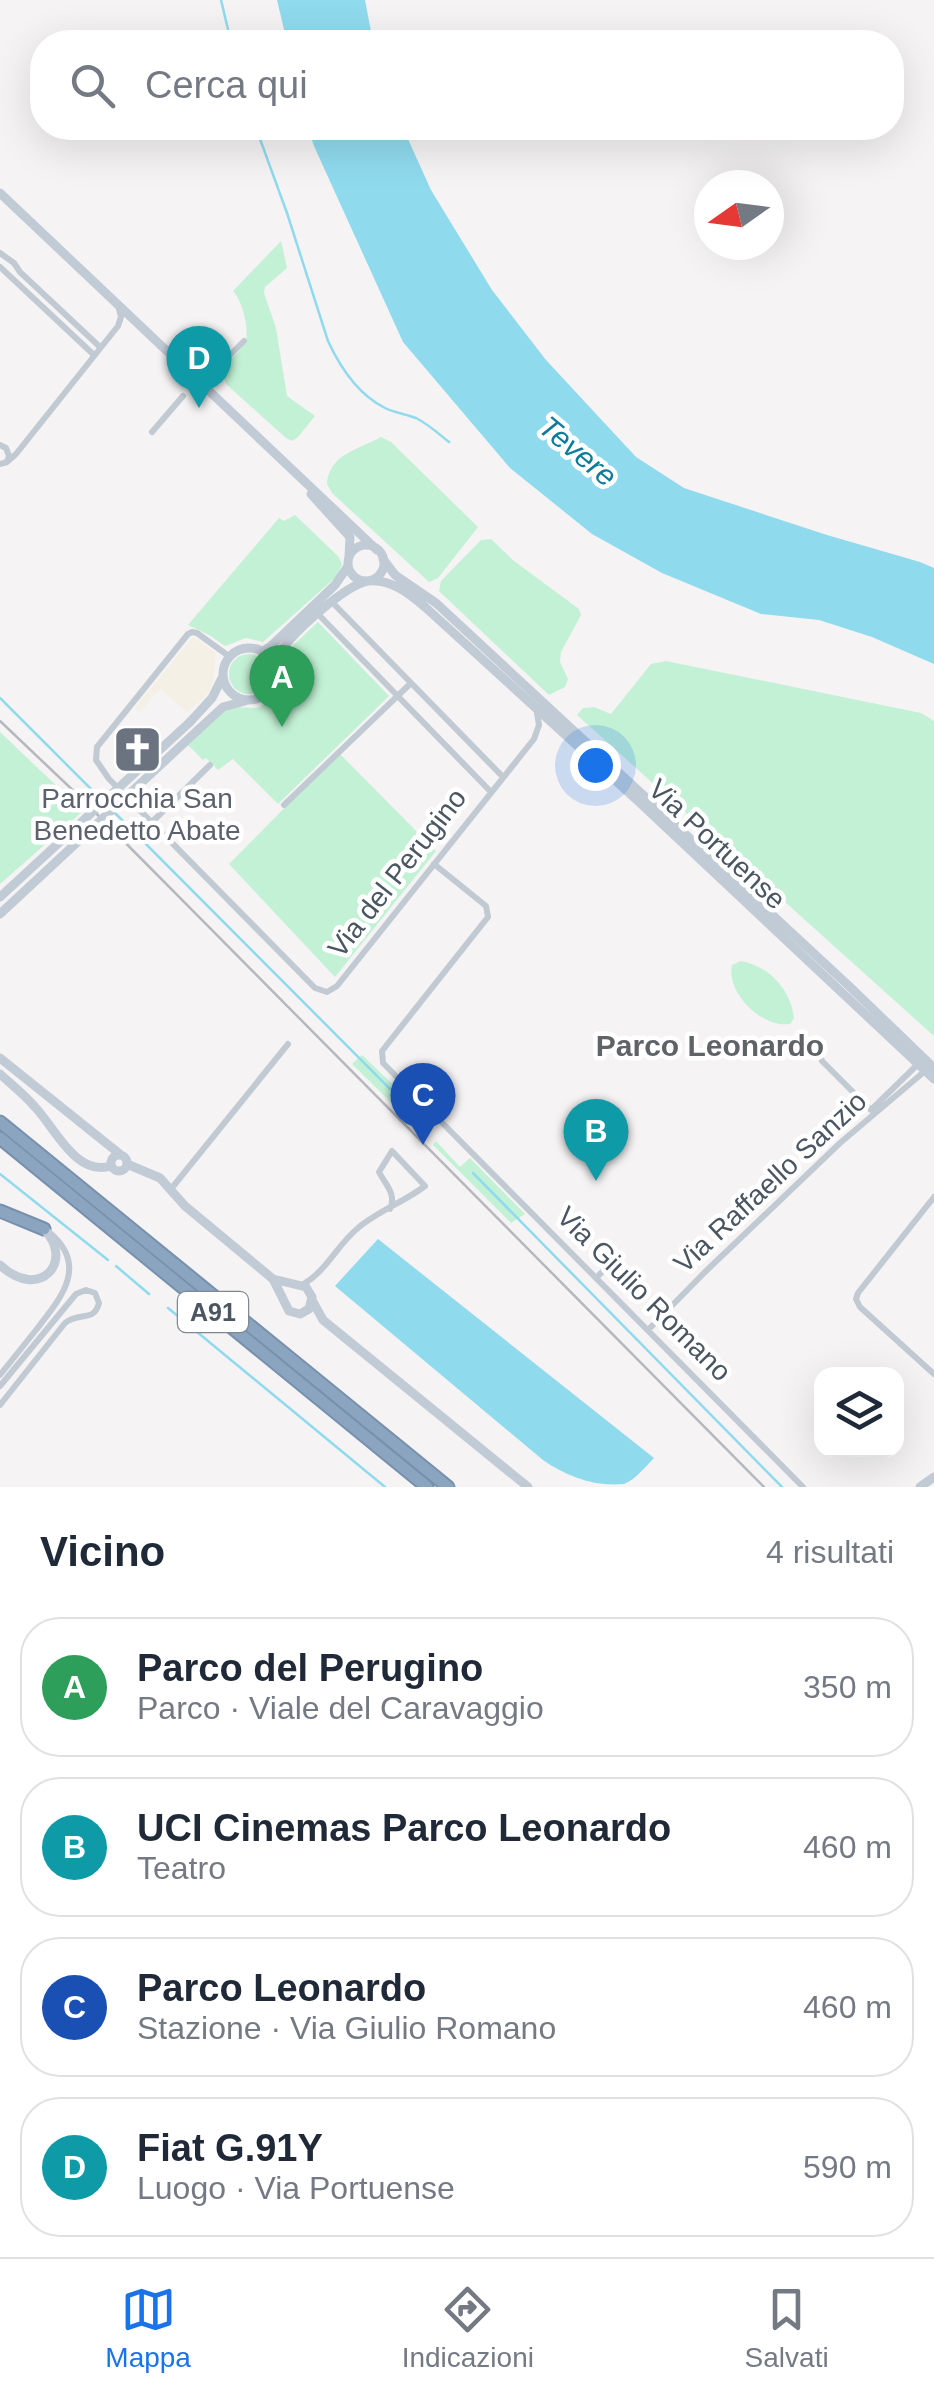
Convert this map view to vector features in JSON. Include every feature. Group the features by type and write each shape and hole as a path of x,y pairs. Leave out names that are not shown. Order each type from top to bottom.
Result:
{"highway":[{"name":"A91","path":"0,1122 448,1487"},
{"name":"A91","path":"0,1138 427,1487"},
{"path":"0,1212 44,1229"}],"street":[{"name":"Via Portuense","path":"0,193 288,464 380,554 392,572 450,616 826,964 934,1079"},
{"path":"0,253 100,347"},
{"path":"14,264 7,262 3,271 94,355"},
{"path":"114,299 121,317 118,326"},
{"path":"3,463 25,442 118,326 125,322 140,324"},
{"path":"202,383 244,341"},
{"path":"152,432 183,396"},
{"path":"2,446 15,447 25,442"},
{"path":"2,446 9,453 3,463"},
{"name":"Via Portuense","path":"288,464 350,537 353,576 393,585 414,598 926,1068"},
{"path":"0,897 194,726 232,703 252,700 266,694 281,650 332,601 382,571 380,554 373,547 362,546 336,586 270,646 262,651 243,649 230,657 224,676 230,691 252,700"},
{"path":"332,601 503,777"},
{"path":"318,614 491,792"},
{"name":"Via del Perugino","path":"230,657 190,632 97,747 96,760 109,779 322,992 336,987 537,735"},
{"path":"259,650 270,660 275,674"},
{"path":"0,914 194,726 224,676"},
{"path":"284,806 412,683"},
{"path":"535,707 540,722 537,735"},
{"path":"537,735 562,732"},
{"path":"455,754 468,742"},
{"path":"152,822 210,766"},
{"name":"Via Giulio Romano","path":"434,864 486,906 488,918 383,1050 382,1059 803,1487"},
{"path":"171,1189 288,1044"},
{"path":"819,1051 822,1061 870,1110 926,1068"},
{"path":"0,1058 124,1160"},
{"name":"Via Raffaello Sanzio","path":"648,1330 840,1143 926,1068"},
{"path":"0,1074 28,1099 81,1161 96,1168 111,1166 114,1156 152,1173 190,1211 273,1279 286,1308 323,1320 528,1487"},
{"path":"283,1296 286,1289 317,1275 360,1226 409,1199 425,1186 392,1151 378,1172 398,1198 409,1199"},
{"path":"390,1190 390,1209"},
{"path":"934,1198 858,1293 856,1301 934,1374"},
{"path":"0,1265 10,1275 24,1280 44,1276 53,1266 56,1252 53,1239 44,1229"},
{"path":"0,1375 57,1303 68,1283 66,1252 44,1229"},
{"path":"596,1278 616,1258"},
{"path":"300,1314 309,1309 317,1275"},
{"path":"273,1279 297,1285 312,1297 323,1320"},
{"path":"0,1386 76,1294 86,1290 95,1293 98,1310 91,1315 74,1316 0,1404"},
{"path":"920,1487 934,1477"}],"green space":[{"path":"281,241 287,268 265,287 264,293 276,328 287,396 315,416 292,441 227,385 223,377 224,367 247,335 242,307 233,291"},
{"path":"381,437 391,442 478,527 438,578 429,582 332,493 327,484 339,459"},
{"path":"295,515 338,556 342,564 336,577 263,642 246,638 225,646 188,625 279,518 284,521"},
{"path":"491,539 579,609 581,615 561,652 560,662 568,679 565,687 549,695 439,591 441,581 481,540"},
{"path":"318,622 389,696 278,804 233,759 218,770 187,744 226,709 257,708 270,702 281,686 285,653"},
{"path":"249,654 263,660 269,674 263,688 249,694 235,688 229,674 235,660"},
{"path":"666,661 921,713 934,721 934,1036 577,715 583,708 594,707 611,714 651,664"},
{"path":"0,732 83,811 0,884"},
{"path":"339,753 436,851 335,977 229,864"},
{"path":"741,961 761,968 777,981 792,1008 794,1018 790,1024 768,1020 740,997 732,965"},
{"path":"362,1055 430,1120 419,1130 352,1064"},
{"path":"436,1141 460,1167 470,1158 525,1214 511,1223 433,1145"}],"sand":[{"path":"193,637 216,653 213,681 204,698 187,712 160,689 140,712 135,708"}],"water":[{"path":"277,0 365,0 371,30 284,30"},
{"name":"Tevere","path":"312,140 408,140 431,190 492,290 546,360 636,457 684,488 934,568 934,664 872,637 819,620 761,614 662,573 592,534 510,468 403,342"},
{"path":"378,1239 654,1458 624,1484 581,1479 543,1460 335,1286"}],"waterway":[{"path":"221,0 228,30"},
{"path":"260,140 338,361 376,402 416,418 449,442"},
{"path":"0,698 101,799"},
{"path":"114,812 403,1102"},
{"path":"473,1173 782,1487"},
{"path":"0,1174 108,1260"},
{"path":"116,1266 149,1294"},
{"path":"168,1308 385,1487"}],"railway":[{"path":"0,721 764,1487"}],"place":[{"name":"Fiat G.91Y","path":"199,408"},
{"name":"Parco del Perugino","path":"282,727"},
{"name":"Parrocchia San Benedetto Abate","path":"137,750"},
{"name":"Parco Leonardo","path":"423,1145"},
{"name":"UCI Cinemas Parco Leonardo","path":"596,1181"}],"district":[{"name":"Parco Leonardo","path":"710,1045"}]}
